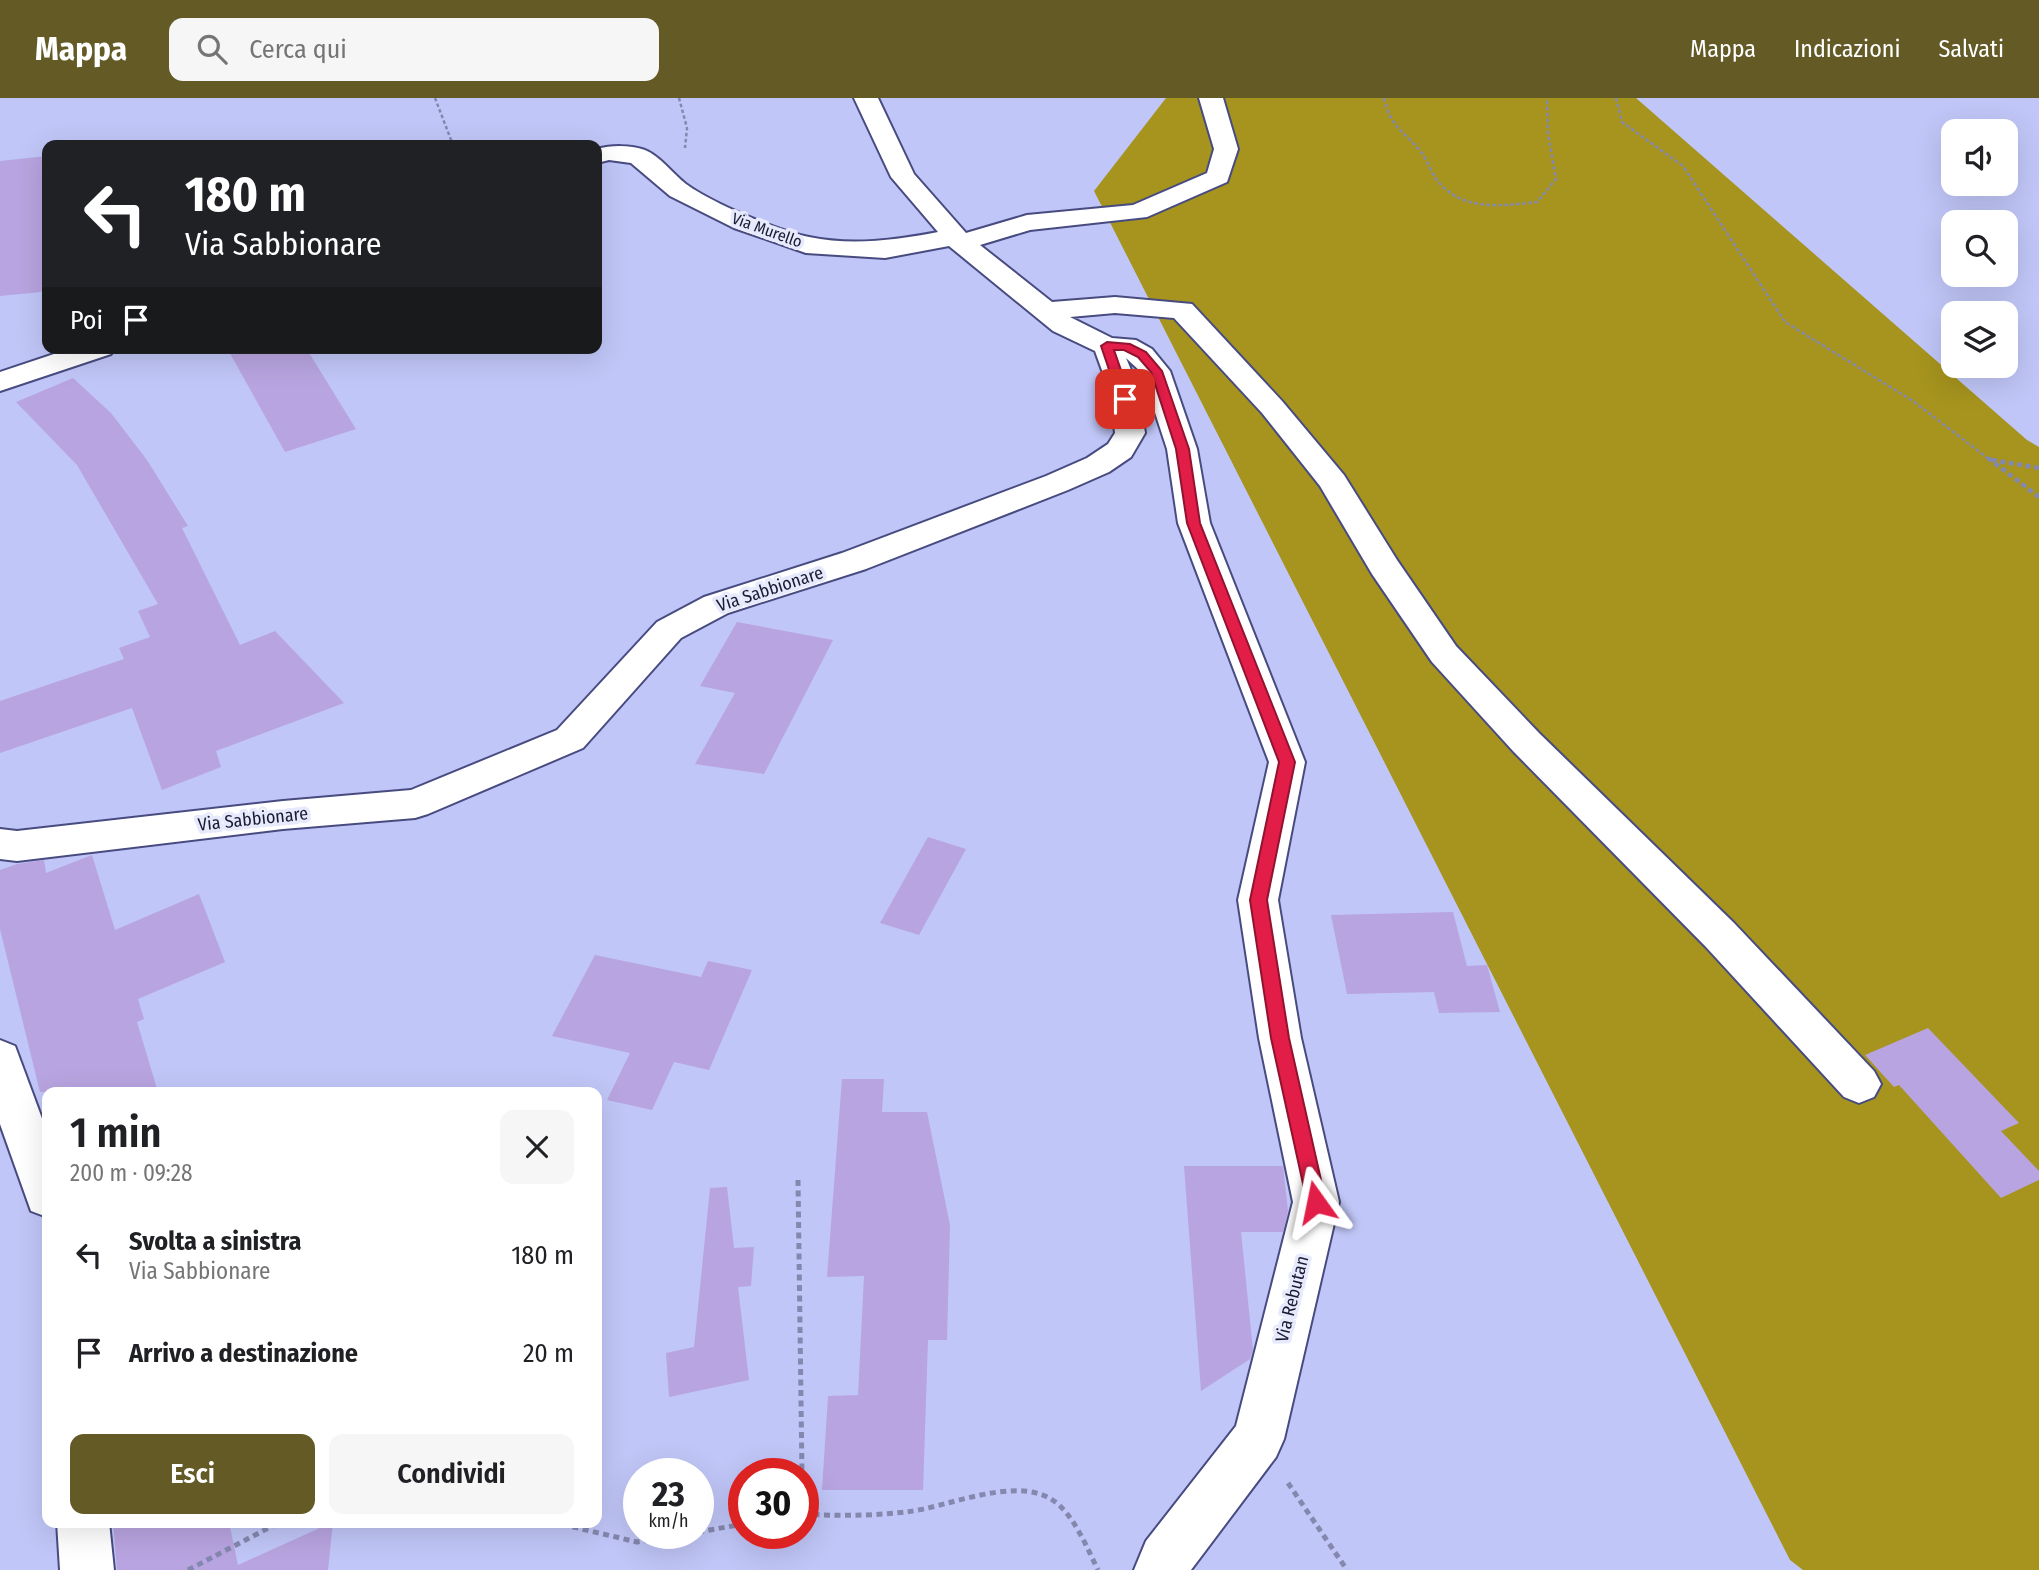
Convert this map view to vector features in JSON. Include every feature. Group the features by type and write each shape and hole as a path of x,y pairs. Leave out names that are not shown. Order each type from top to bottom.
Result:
{"street":[{"path":"866,98 903,177 958,240 1063,325 1107,346"},
{"name":"Via Murello","path":"602,155 638,156 679,191 743,223 806,245 885,250 958,240 1027,223 1138,212 1218,177 1226,149 1211,98"},
{"path":"1045,311 1115,306 1182,310 1272,407 1333,482 1384,566 1444,654 1526,742 1720,935 1859,1084"},
{"name":"Via Sabbionare","path":"0,844 17,846 284,815 415,804 570,739 668,630 716,605 854,561 1057,483 1098,465 1120,450 1130,433 1128,415 1122,384 1107,346"},
{"name":"Via Rebutan","path":"1107,346 1126,346 1142,355 1156,371 1182,449 1194,523 1287,762 1258,900 1280,1038 1316,1202 1258,1438 1165,1560 1161,1570"},
{"path":"0,382 83,354"},
{"path":"0,1059 42,1181"},
{"path":"84,1528 87,1570"}],"path":[{"path":"435,98 451,140"},
{"path":"1384,98 1389,123 1425,157 1435,178 1460,202 1499,206 1537,202 1556,179 1548,134 1547,98"},
{"path":"1616,98 1622,122 1683,166 1785,322 1913,401 2039,497"},
{"path":"1991,460 2039,468"},
{"path":"799,1180 802,1458"},
{"path":"1258,1438 1348,1570"},
{"path":"819,1515 852,1517 919,1511 1013,1490 1052,1499 1083,1540 1098,1570"},
{"path":"188,1570 268,1528"},
{"path":"578,1528 623,1539"}],"shaded area":[{"path":"1166,98 1636,98 1941,365 1941,378 1956,378 2027,440 2039,447 2039,1570 1803,1570 1790,1560 1094,191"}],"building":[{"path":"42,157 41,292 0,296 0,161"},
{"path":"230,354 310,354 356,429 285,452"},
{"path":"73,378 111,413 147,460 188,526 182,528 240,645 275,631 344,703 216,751 221,767 162,790 132,708 0,753 0,701 124,659 119,648 150,637 138,611 158,604 77,465 16,402"},
{"path":"737,622 833,640 764,774 695,764 735,693 700,686"},
{"path":"928,837 966,849 919,935 880,923"},
{"path":"92,855 115,930 199,894 225,962 138,999 144,1019 137,1022 156,1087 42,1087 40,1092 0,929 0,870 44,860 46,873"},
{"path":"1453,912 1467,966 1487,965 1500,1012 1439,1013 1434,992 1347,994 1331,915"},
{"path":"595,955 701,977 708,961 752,970 709,1070 674,1062 652,1110 607,1100 630,1053 552,1036"},
{"path":"1928,1028 2019,1123 2001,1131 2039,1171 2039,1180 2001,1198 1899,1085 1894,1087 1865,1055"},
{"path":"842,1079 884,1079 882,1112 927,1112 950,1225 947,1340 928,1340 923,1490 822,1490 828,1396 858,1395 864,1276 827,1277"},
{"path":"1184,1166 1283,1166 1288,1211 1283,1232 1241,1232 1253,1350 1250,1359 1201,1391"},
{"path":"727,1187 734,1248 754,1247 751,1286 738,1287 749,1380 669,1397 666,1353 694,1347 710,1188"},
{"path":"114,1528 230,1528 238,1565 320,1528 332,1528 328,1570 117,1570"}],"route":[{"path":"1125,399 1107,346 1126,346 1142,355 1156,371 1182,449 1194,523 1238,642 1287,762 1258,900 1280,1038 1316,1202"}]}
